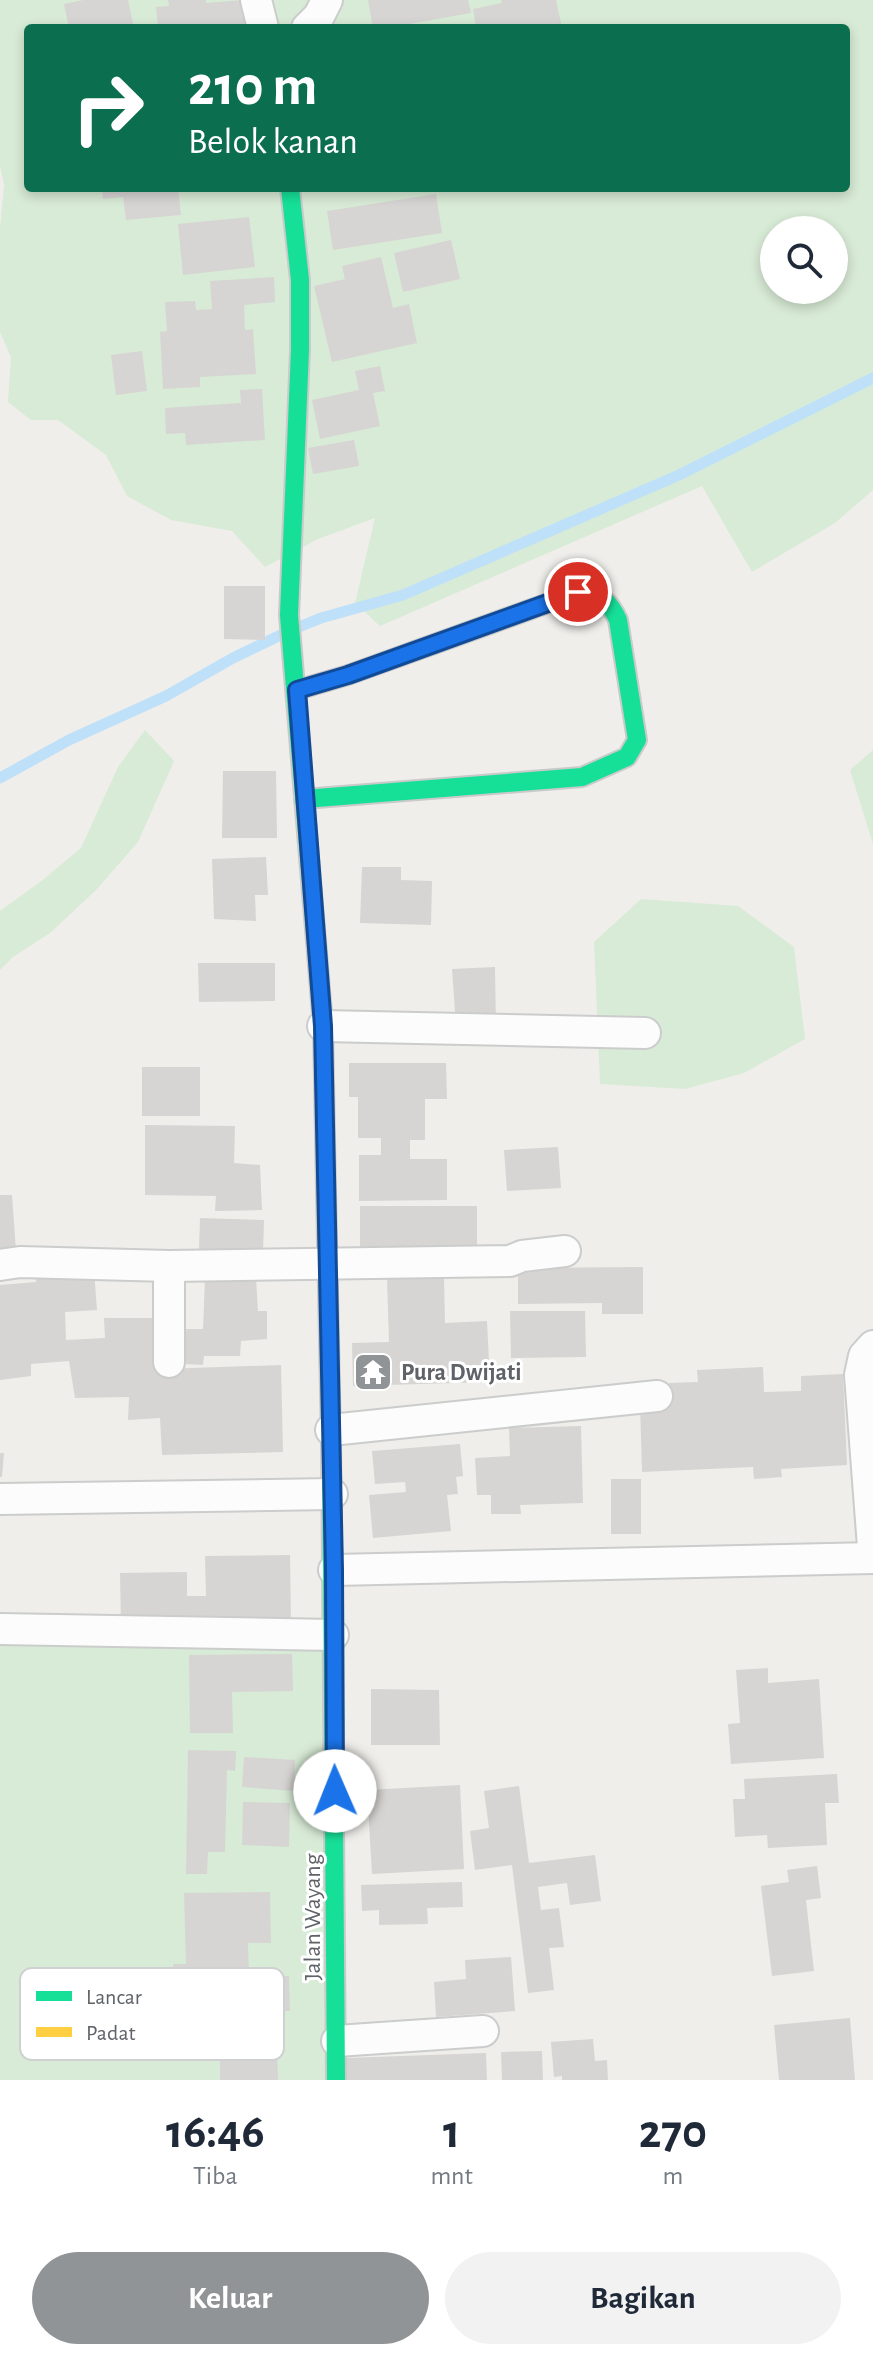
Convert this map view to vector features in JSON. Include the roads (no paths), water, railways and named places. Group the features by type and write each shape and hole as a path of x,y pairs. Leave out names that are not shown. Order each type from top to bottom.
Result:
{"street":[{"path":"256,0 262,24"},
{"path":"311,24 327,0"},
{"name":"Jalan Wayang","path":"290,192 300,280 300,350 289,615 323,1026 334,1570 336,2080"},
{"path":"297,690 363,670 578,592 595,593 610,601 618,620 637,740 627,757 582,777 304,799"},
{"path":"323,1026 645,1033"},
{"path":"0,1265 20,1262 169,1266 510,1261 522,1256 565,1251"},
{"path":"169,1266 169,1362"},
{"path":"873,1346 864,1356 860,1375 873,1547"},
{"path":"331,1430 657,1396"},
{"path":"0,1499 332,1494"},
{"path":"334,1570 873,1558"},
{"path":"0,1629 333,1635"},
{"path":"337,2041 483,2031"}],"waterway":[{"path":"299,627 403,595 679,475 873,378"},
{"path":"0,778 69,740 166,696 283,634"}],"place":[{"name":"Pura Dwijati","path":"373,1372"}]}
